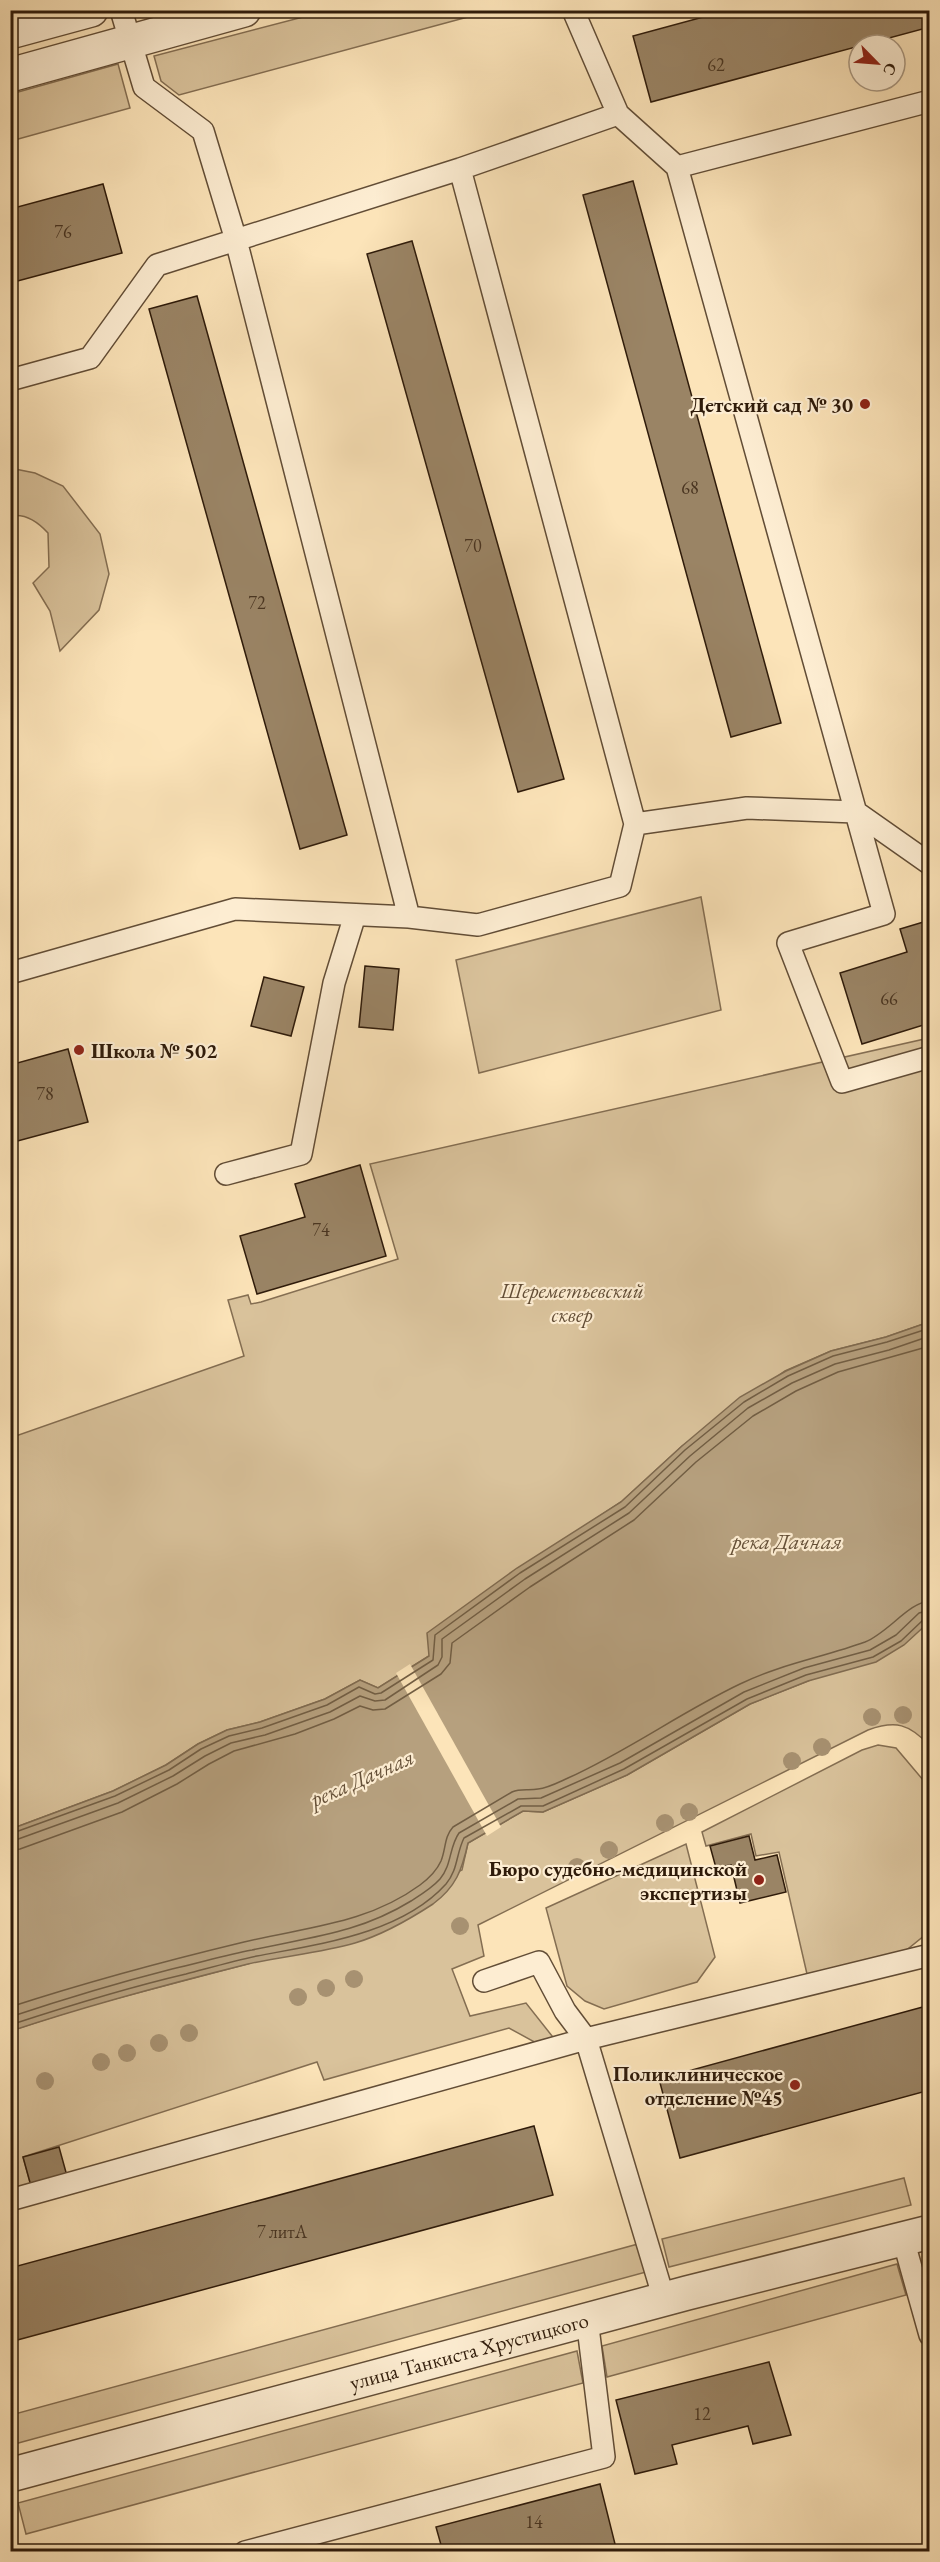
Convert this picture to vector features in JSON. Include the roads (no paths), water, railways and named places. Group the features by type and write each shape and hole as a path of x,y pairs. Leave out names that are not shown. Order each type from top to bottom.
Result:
{"street":[{"path":"10,32 91,10"},
{"path":"10,75 244,10"},
{"name":"улица Танкиста Хрустицкого","path":"10,2475 587,2319 916,2235"}],"lane":[{"path":"121,10 144,87 203,131 236,240 409,917"},
{"path":"573,10 618,114 677,167 884,914 788,943 842,1082 930,1056"},
{"path":"677,167 930,101"},
{"path":"10,380 90,358 157,265 460,169 618,114"},
{"path":"10,974 235,909 409,917 478,924 620,886 635,824 460,169"},
{"path":"635,824 747,808 856,812 930,864"},
{"path":"226,1174 301,1154 334,982 355,915"},
{"path":"10,2200 586,2039 930,1955"},
{"path":"484,1982 539,1962 566,2011 586,2039 664,2299"},
{"path":"916,2235 930,2335"},
{"path":"244,2552 604,2457 587,2319"}],"water":[{"name":"река Дачная","path":"929,1322 929,1622 904,1645 876,1662 808,1681 750,1704 627,1775 543,1812 523,1811 468,1843 457,1877 441,1898 396,1926 375,1936 342,1946 248,1964 188,1979 11,2031 11,1829 113,1791 166,1765 198,1744 227,1730 260,1722 325,1699 360,1680 378,1688 429,1656 427,1633 517,1568 621,1502 740,1397 786,1371 831,1351 886,1337"}],"place":[{"name":"Детский сад № 30","path":"865,404"},
{"name":"Школа № 502","path":"79,1050"},
{"name":"Бюро судебно-медицинской экспертизы","path":"759,1880"},
{"name":"Поликлиническое отделение №45","path":"795,2085"}],"park label":[{"name":"Шереметьевский сквер","path":"572,1302"}]}
